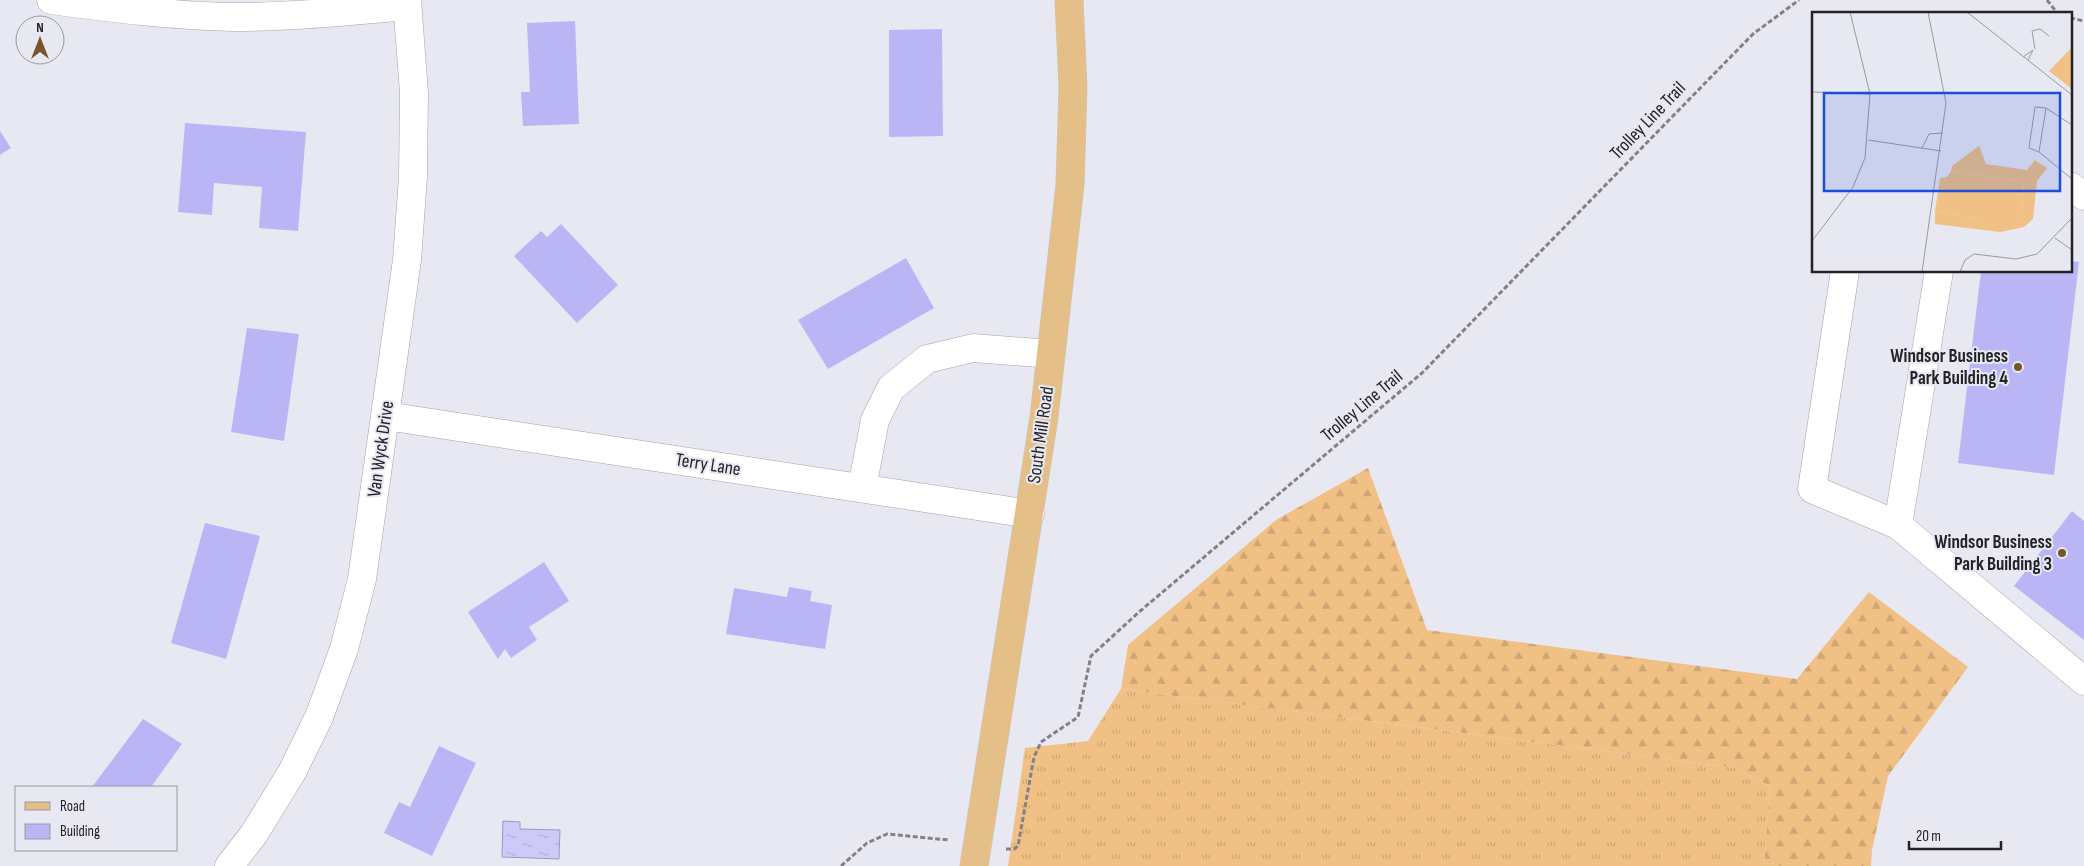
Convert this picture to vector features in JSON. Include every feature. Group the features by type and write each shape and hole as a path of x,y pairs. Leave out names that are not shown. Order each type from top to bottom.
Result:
{"main road":[{"name":"South Mill Road","path":"974,866 1030,514 1051,354 1070,185 1073,87 1069,0"}],"street":[{"path":"51,0 155,13 233,17 301,15 407,3"},
{"name":"Van Wyck Drive","path":"229,866 254,834 292,772 319,717 344,649 362,579 408,260 413,177 414,94 407,3"},
{"path":"2072,187 2084,196"},
{"path":"1845,272 1812,489 1898,525 2084,680"},
{"path":"1898,525 1939,272"},
{"path":"862,488 875,420 891,388 927,359 973,348 1051,354"},
{"name":"Terry Lane","path":"386,416 1030,514"}],"path":[{"name":"Trolley Line Trail","path":"1005,849 1014,849 1018,846 1034,757 1041,742 1078,717 1091,656 1139,612 1422,373 1753,34 1800,0"},
{"path":"2048,0 2057,12"},
{"path":"841,866 867,843 887,834 930,837 951,841"}],"green space":[{"path":"1368,468 1427,630 1797,679 1869,592 1968,667 1888,776 1872,850 1871,866 1764,866 1770,786 1736,768 1121,689 1128,645 1276,520"},
{"path":"1121,689 1736,768 1770,786 1764,866 1008,866 1025,748 1088,741"}],"water":[{"path":"503,821 520,822 520,829 560,830 559,859 502,857"}],"building":[{"path":"575,21 579,124 523,126 521,92 530,92 527,23"},
{"path":"942,29 943,136 889,137 889,30"},
{"path":"185,123 306,132 298,231 259,228 262,187 214,183 212,215 178,212"},
{"path":"0,131 11,148 0,155"},
{"path":"561,224 618,285 577,323 514,256 541,231 547,237"},
{"path":"906,258 934,308 828,369 798,320"},
{"name":"Windsor Business Park Building 4","path":"2072,261 2079,262 2054,475 1958,463 1981,272 2072,272"},
{"path":"247,328 299,334 284,441 231,432"},
{"name":"Windsor Business Park Building 3","path":"2072,511 2084,521 2084,640 2014,586"},
{"path":"205,523 260,536 226,659 171,643"},
{"path":"544,562 569,601 529,627 537,640 511,658 505,649 498,659 468,612"},
{"path":"789,587 812,591 810,601 832,605 825,649 726,634 734,588 787,597"},
{"path":"143,719 182,744 152,786 93,786"},
{"path":"439,746 476,763 432,856 384,833 399,802 410,807"}],"place":[{"name":"Windsor Business Park Building 4","path":"2018,367"},
{"name":"Windsor Business Park Building 3","path":"2062,553"}]}
